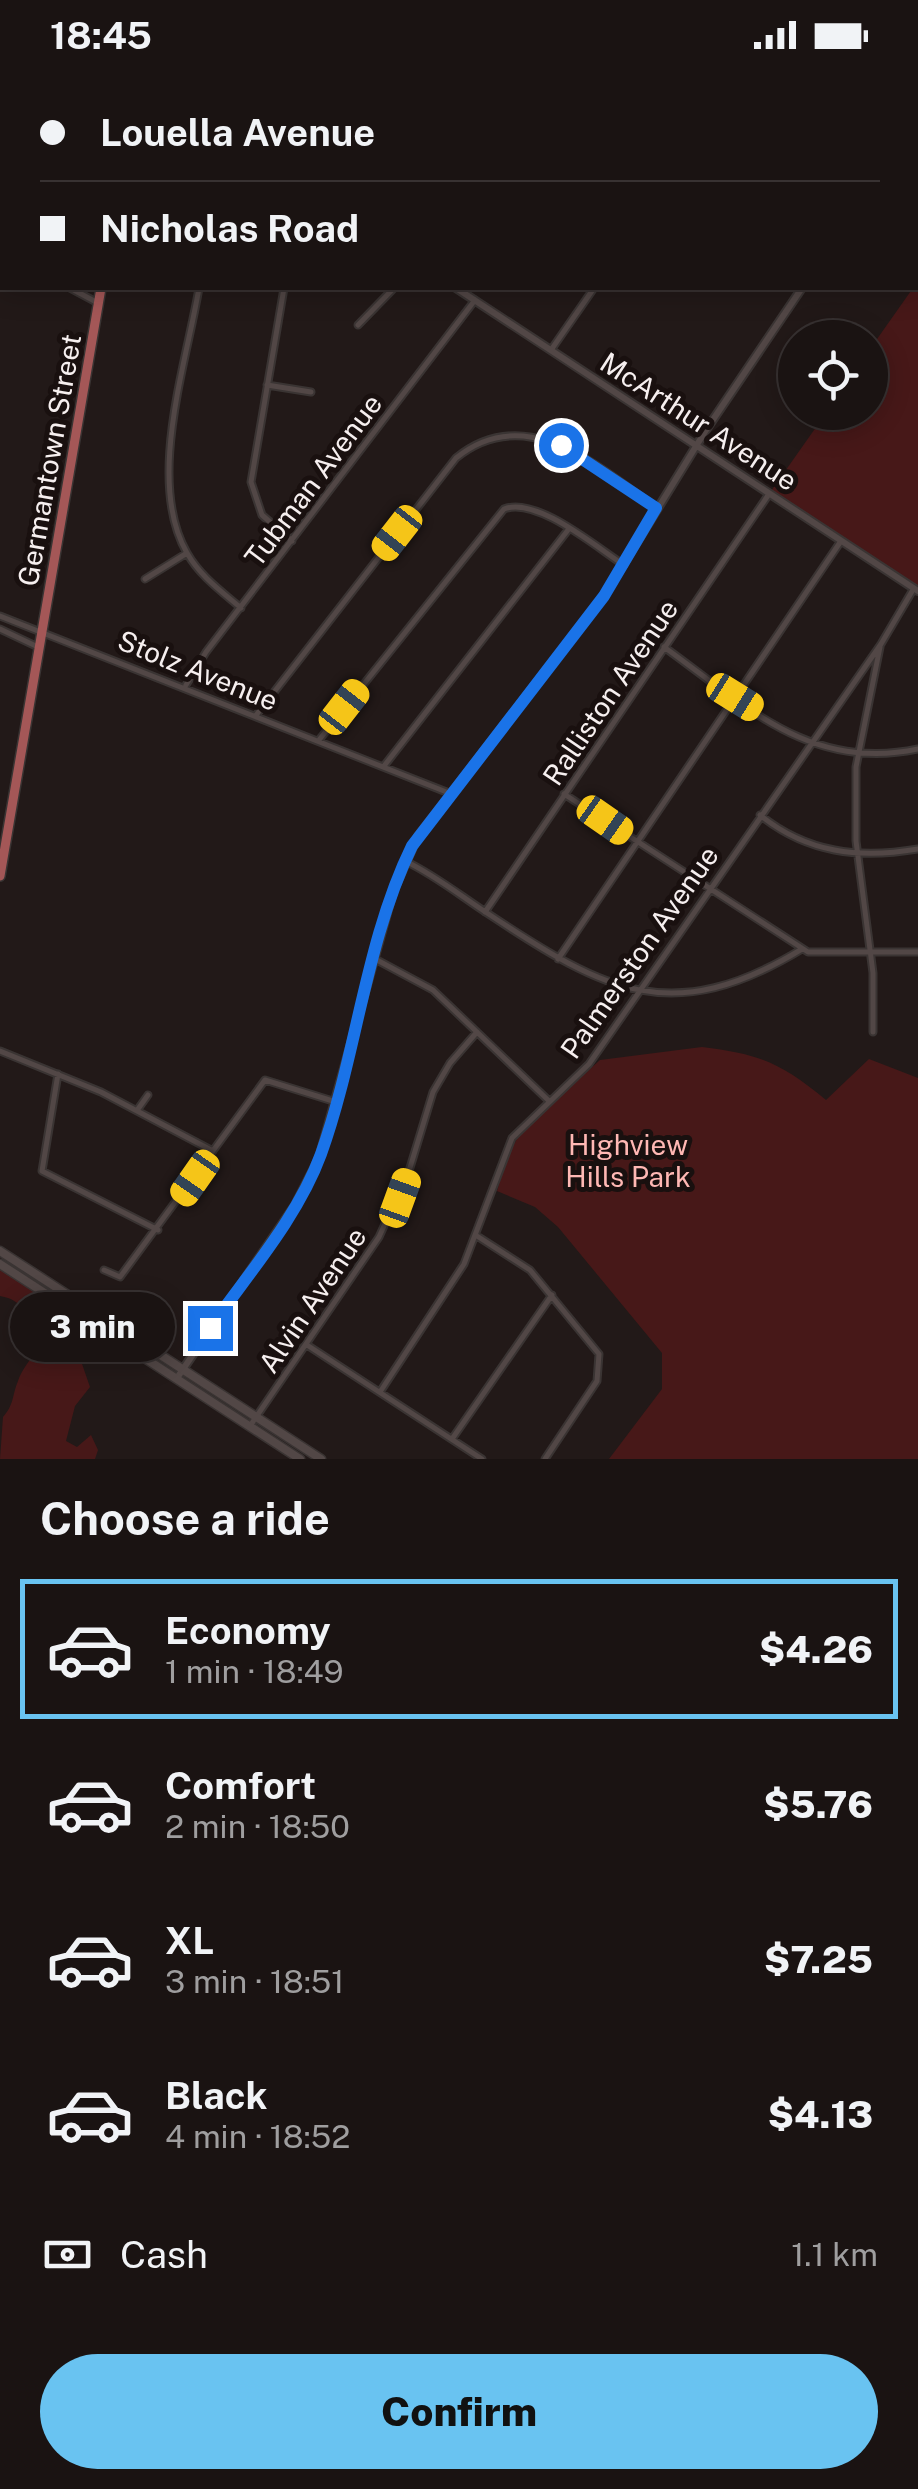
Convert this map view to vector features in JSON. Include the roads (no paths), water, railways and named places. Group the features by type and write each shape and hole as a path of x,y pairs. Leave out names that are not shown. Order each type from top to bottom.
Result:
{"main road":[{"name":"Germantown Street","path":"0,876 101,290"},
{"path":"0,1251 180,1374"},
{"path":"0,1264 321,1459"},
{"path":"180,1374 176,1384 182,1390 194,1389 300,1459"}],"street":[{"path":"74,290 98,303"},
{"path":"199,290 168,483 172,518 187,553 207,579 241,608"},
{"path":"284,290 252,488 262,515 293,541"},
{"path":"358,325 392,290"},
{"name":"McArthur Avenue","path":"459,290 916,590"},
{"path":"551,350 593,290"},
{"path":"180,1374 304,1189 320,1158 405,861 449,793 624,566 656,508 801,290"},
{"name":"Tubman Avenue","path":"186,686 475,300"},
{"path":"267,385 310,392"},
{"path":"256,714 447,470 479,442 514,434 550,440 656,508"},
{"name":"Ralliston Avenue","path":"484,912 769,494"},
{"path":"319,740 500,512 512,506 529,507 624,566"},
{"path":"384,766 568,530"},
{"path":"558,959 842,540"},
{"path":"145,579 187,553"},
{"name":"Palmerston Avenue","path":"380,1392 446,1296 477,1236 506,1149 525,1122 588,1064 916,590"},
{"name":"Stolz Avenue","path":"0,616 23,628 42,630 186,686 449,793"},
{"path":"0,629 39,648"},
{"path":"874,1032 870,956 857,854 857,756 880,644"},
{"path":"664,648 808,744 857,756 918,749"},
{"path":"564,794 802,949 817,954 870,956 918,952"},
{"path":"760,815 805,844 857,854 918,849"},
{"path":"405,861 558,959 600,980 638,992 706,990 802,949"},
{"path":"374,959 426,984 548,1100"},
{"name":"Alvin Avenue","path":"250,1426 380,1238 410,1171 433,1092 450,1063 477,1032"},
{"path":"0,1052 138,1110 213,1151"},
{"path":"58,1074 41,1166 44,1174 158,1230"},
{"path":"104,1270 120,1278 268,1079 336,1102"},
{"path":"138,1110 148,1095"},
{"path":"477,1236 516,1258 594,1344 600,1359 599,1377 545,1459"},
{"path":"452,1440 552,1295"},
{"path":"307,1345 482,1459"}],"park label":[{"name":"Highview Hills Park","path":"628,1160"}]}
